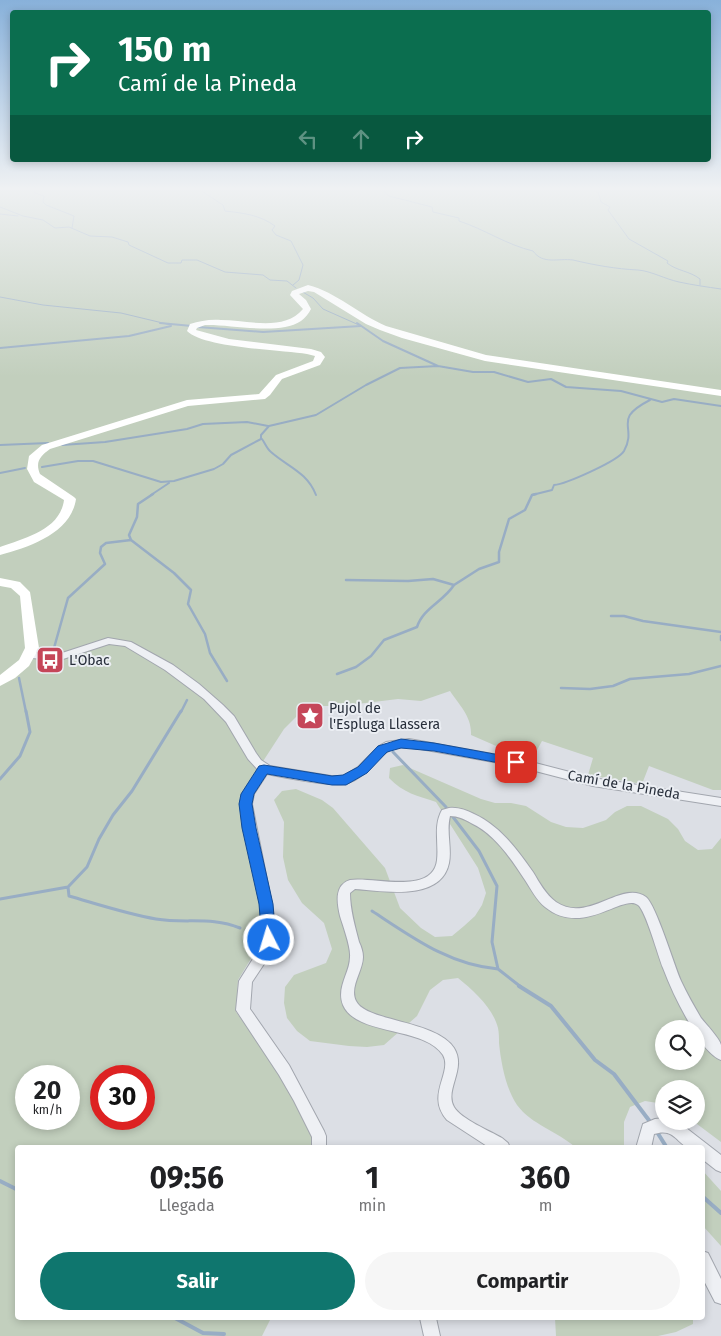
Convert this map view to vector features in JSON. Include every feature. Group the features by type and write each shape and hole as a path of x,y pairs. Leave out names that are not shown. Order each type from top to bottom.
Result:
{"street":[{"path":"0,551 50,530 62,522 68,512 70,500 66,495 40,482 33,475 31,465 34,457 46,447 182,404 261,398 269,393 282,375 317,363 320,357 314,352 224,340 191,331 192,326 203,322 267,325 295,319 302,316 307,308 294,295 300,289 317,290 369,322 399,334 477,356 512,363 721,393"},
{"path":"0,582 20,586 26,596 32,648 31,655 24,663 0,681"},
{"path":"31,655 60,657 114,640 128,644 199,689 230,720 248,746 254,761 264,769 248,794 246,804 249,828 266,904 269,940 246,981 243,1010 280,1063 319,1136 320,1145"},
{"name":"Camí de la Pineda","path":"264,769 332,780 346,780 362,770 383,749 390,745 409,744 516,762 602,784 721,802"},
{"path":"499,1145 490,1137 452,1117 448,1111 445,1105 445,1097 452,1065 450,1056 438,1041 423,1034 360,1015 349,1003 348,995 357,957 344,907 344,892 350,885 355,884 412,887 431,882 438,873 443,861 443,820 446,813 454,812 467,815 481,822 495,834 517,858 550,905 561,912 570,915 586,914 628,897 639,898 643,901 649,911 673,981 694,1018 721,1054"},
{"path":"644,1145 648,1129 658,1125 672,1127 681,1131 697,1145"},
{"path":"705,1151 721,1165"},
{"path":"705,1265 721,1296"},
{"path":"428,1320 432,1336"}],"green space":[{"path":"0,252 721,252 721,790 713,790 649,766 642,784 588,775 593,758 542,741 531,761 471,735 470,723 450,691 421,701 398,699 341,706 307,706 284,729 258,769 246,798 264,937 238,980 236,1012 271,1060 322,1145 15,1145 15,1320 270,1320 262,1336 0,1336"},
{"path":"403,765 481,799 495,803 511,803 526,806 551,822 566,827 583,828 606,820 615,812 627,806 641,806 668,819 678,829 685,841 698,850 712,849 721,838 721,1142 705,1130 705,1080 655,1080 655,1103 645,1101 630,1107 624,1122 624,1145 573,1145 537,1123 523,1112 513,1099 505,1076 496,1021 482,1000 458,978 443,980 430,990 417,1016 384,1045 367,1047 310,1041 297,1031 287,1018 284,1003 285,987 294,975 326,963 332,949 324,923 302,903 288,880 283,857 284,822 274,800 282,791 296,789 322,800 333,808 385,868 400,908 421,928 435,937 452,936 475,916 482,905 486,893 478,868 436,802 411,793 389,778 390,768"},
{"path":"705,1173 721,1191 721,1246 705,1228"},
{"path":"555,1320 693,1320 693,1324 676,1332 658,1336 556,1336"}],"waterway":[{"path":"145,252 168,263 181,263 182,260 197,260 225,272 263,275 270,280 287,281 296,288"},
{"path":"293,285 299,280 303,265 297,252"},
{"path":"534,252 541,258 551,260 573,260 643,271 679,282 721,289"},
{"path":"653,252 668,261 667,263 671,266 696,276 700,279 700,285"},
{"path":"301,291 313,298 323,309 359,325"},
{"path":"0,297 43,305 121,313 164,323"},
{"path":"160,323 164,323"},
{"path":"164,323 192,326"},
{"path":"164,323 171,325"},
{"path":"357,323 383,341 438,366"},
{"path":"0,348 129,336 171,326"},
{"path":"198,327 263,332 361,326"},
{"path":"42,467 78,461 93,461 161,482 174,481 214,469 223,464 231,455 261,439 261,435 269,426 316,415 366,385 400,368 438,366"},
{"path":"438,366 473,372 494,372 528,382 551,379 566,387 621,391 662,402 674,399 721,406"},
{"path":"454,585 479,569 499,562 499,552 509,519 525,510 532,495 552,490 554,485 569,481 620,455 628,442 628,418 638,407 650,400"},
{"path":"62,445 105,442 187,429 203,424 247,422 268,426"},
{"path":"262,439 270,451 308,481 316,495"},
{"path":"0,445 48,443"},
{"path":"0,473 25,468"},
{"path":"151,495 169,483"},
{"path":"131,540 129,535 137,517 138,504 153,494"},
{"path":"54,648 68,598 105,564 100,553 101,547 106,543 131,540"},
{"path":"131,540 174,573 191,590 188,604 205,634 210,653 227,681"},
{"path":"346,580 408,581 433,579 454,585"},
{"path":"337,674 356,667 371,656 384,640 417,627 428,610 454,585"},
{"path":"611,616 624,616 643,621 721,632"},
{"path":"561,688 590,689 613,686 630,679 689,674 721,666"},
{"path":"19,678 26,712"},
{"path":"181,712 187,700"},
{"path":"0,779 20,756 30,732 26,711"},
{"path":"68,887 87,867 99,839 113,815 132,791 181,711"},
{"path":"393,752 446,807"},
{"path":"453,817 479,851 497,886 492,942 498,969"},
{"path":"0,899 68,887"},
{"path":"68,887 69,896 112,909 156,919 219,922 240,928"},
{"path":"372,911 417,940 447,956 463,962 498,969"},
{"path":"498,969 521,987"},
{"path":"519,986 551,1006 595,1060 614,1074 651,1123"},
{"path":"657,1132 665,1145"},
{"path":"0,1181 15,1188"},
{"path":"705,1199 721,1213"},
{"path":"179,1320 203,1333 224,1334"}],"place":[{"name":"L'Obac","path":"50,660"},
{"name":"Pujol de l'Espluga Llassera","path":"310,716"}],"route":[{"path":"269,940 266,904 249,828 246,804 248,794 264,769 338,781 346,780 356,776 383,749 390,745 401,744 434,747 516,762"}]}
